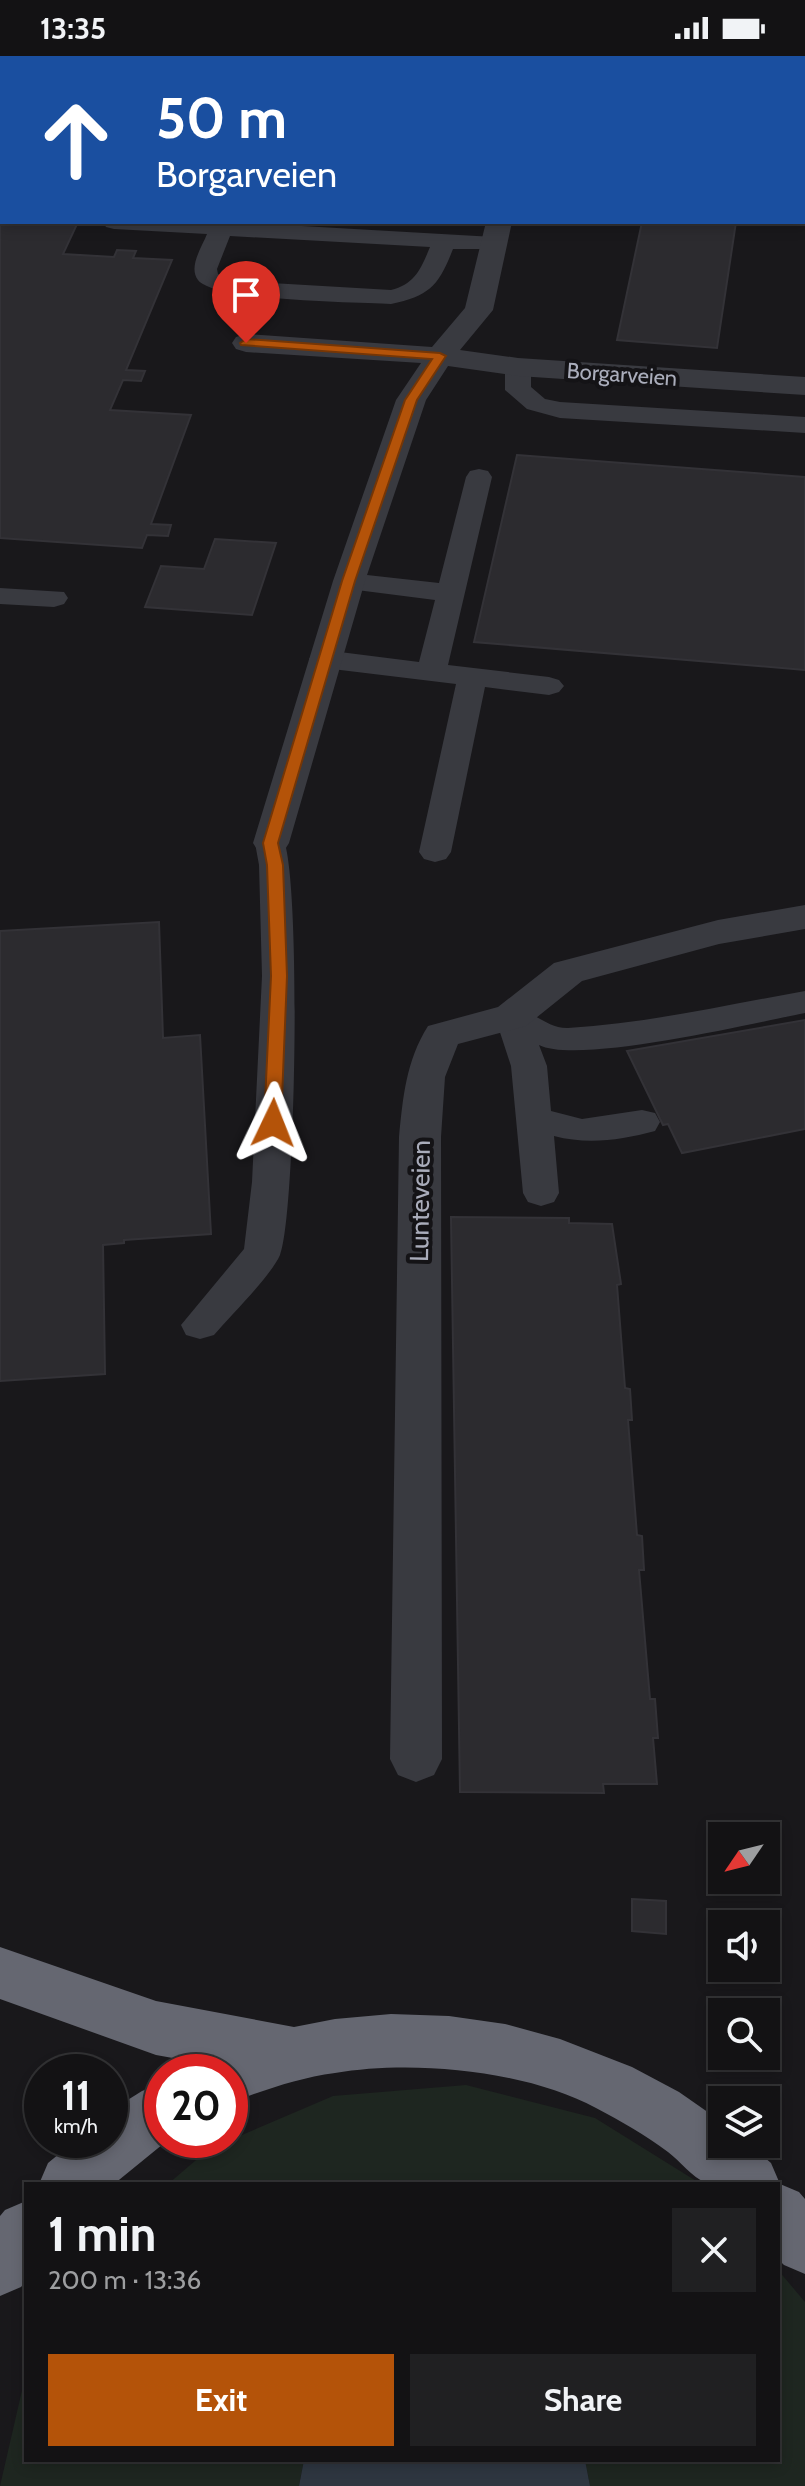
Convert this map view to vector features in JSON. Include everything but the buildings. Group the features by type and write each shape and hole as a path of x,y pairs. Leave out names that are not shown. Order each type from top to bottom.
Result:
{"highway":[{"path":"0,1973 156,2028 296,2055"},
{"path":"248,2070 296,2055 357,2043 419,2041 481,2046 542,2059 600,2082 657,2111 711,2148 748,2182"},
{"path":"71,2182 144,2123"},
{"path":"780,2215 805,2244"},
{"path":"0,2266 24,2234"}],"street":[{"path":"271,843 324,659 411,400 440,356 479,310 497,233"},
{"name":"Borgarveien","path":"246,343 440,356 518,367 794,385"},
{"name":"Lunteveien","path":"416,1759 420,1137 425,1077 442,1035 512,1017 568,972 718,932 805,917"}],"lane":[{"path":"150,224 444,241 497,233"},
{"path":"221,228 205,269 208,278 236,288 391,297 408,294 427,282 444,241"},
{"path":"518,367 518,390 536,404 560,410 795,424 794,385"},
{"path":"431,673 479,477"},
{"path":"349,581 449,593"},
{"path":"0,596 54,598"},
{"path":"324,659 549,686"},
{"path":"435,852 472,678"},
{"path":"200,1325 262,1253 270,1182 279,976 275,865 271,843"},
{"path":"512,1017 558,1040 623,1035 805,1002"},
{"path":"512,1017 529,1066 541,1193"},
{"path":"534,1119 582,1131 642,1122"}],"shaded area":[{"path":"466,2085 595,2118 698,2182 170,2182 198,2158 248,2158 248,2132 333,2096"},
{"path":"780,2272 805,2302 805,2486 590,2486 585,2462 780,2462"},
{"path":"24,2382 24,2462 304,2462 299,2486 0,2486"},
{"path":"304,2462 585,2462 590,2486 299,2486"}],"route":[{"path":"246,343 440,356 411,400 349,581 271,843 275,865 279,976 273,1123"}]}
